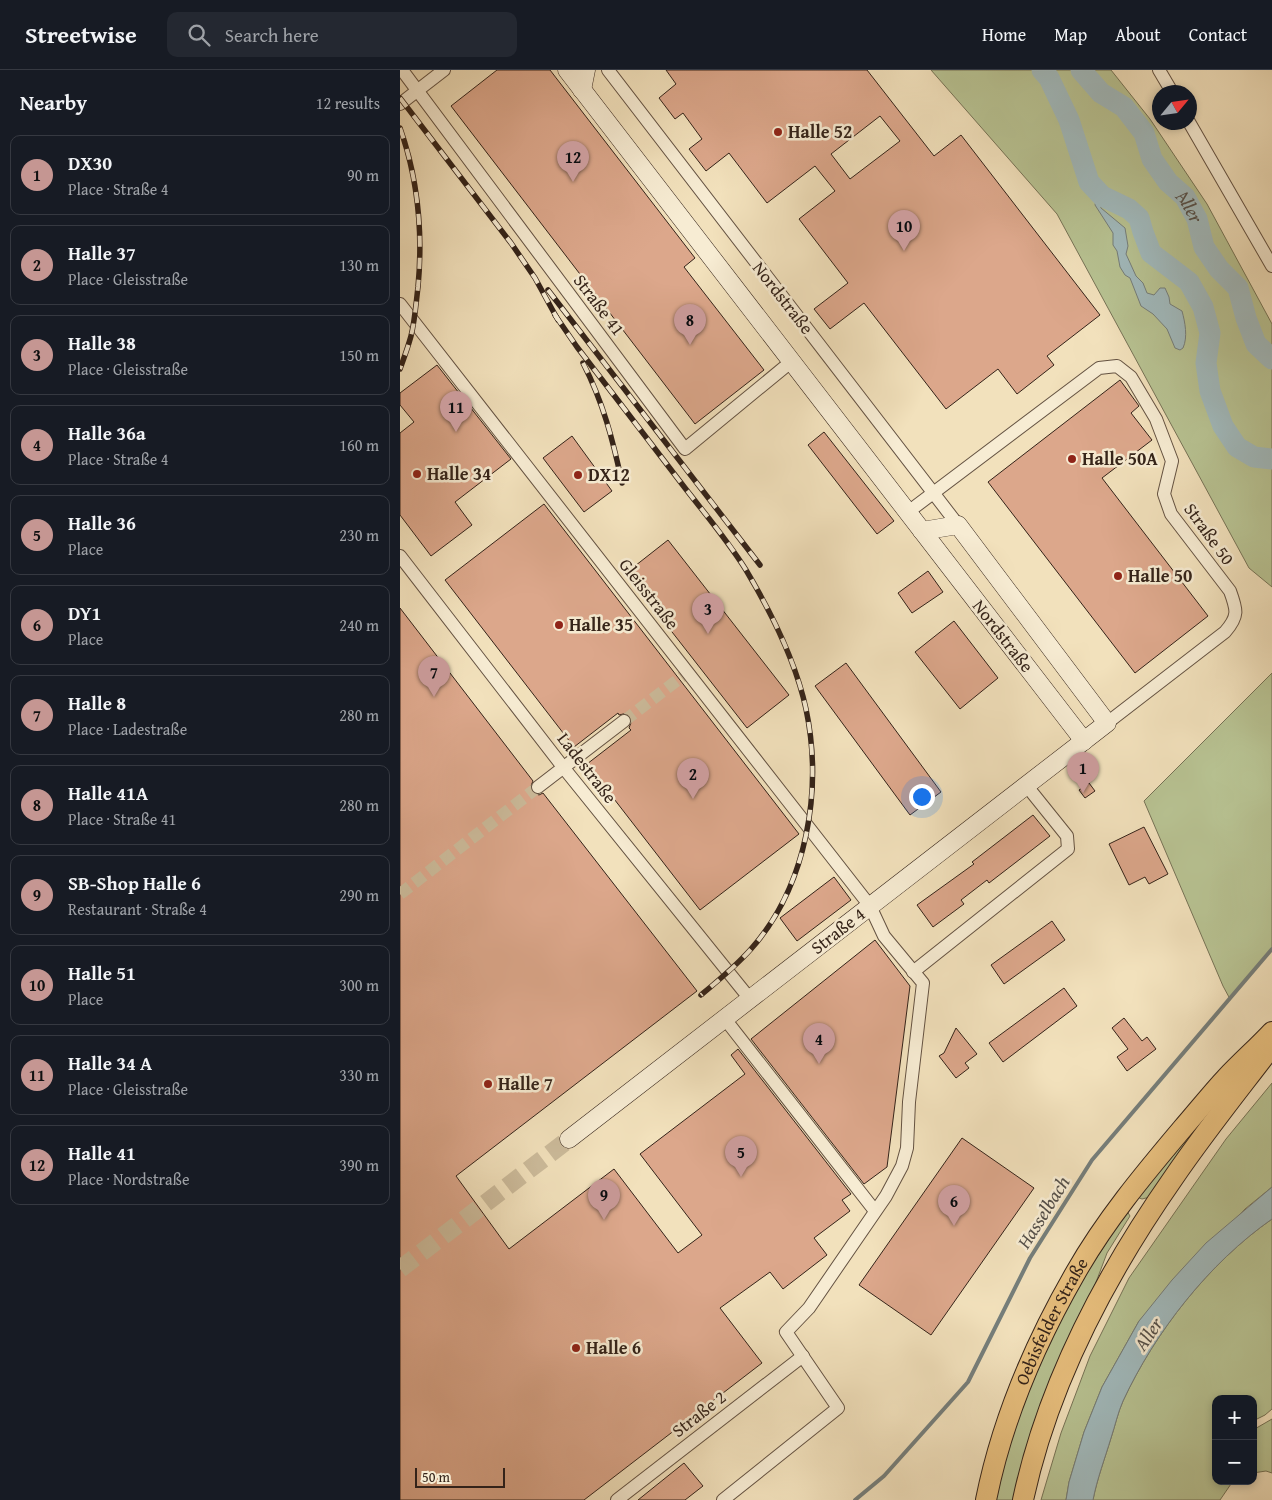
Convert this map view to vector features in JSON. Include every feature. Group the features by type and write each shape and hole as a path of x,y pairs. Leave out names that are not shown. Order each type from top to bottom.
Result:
{"main road":[{"name":"Oebisfelder Straße","path":"986,1500 1004,1430 1024,1375 1048,1323 1076,1271 1112,1217 1155,1160 1225,1079 1272,1032"},
{"name":"Oebisfelder Straße","path":"1022,1500 1030,1467 1064,1370 1120,1259 1175,1175 1272,1046"}],"street":[{"name":"Straße 41","path":"402,70 685,450 792,360"},
{"path":"400,104 444,70"},
{"name":"Nordstraße","path":"567,70 1084,741"},
{"path":"582,90 586,70"},
{"name":"Nordstraße","path":"608,70 958,525 1107,723"},
{"path":"1159,70 1168,85"},
{"path":"1194,130 1272,265"},
{"name":"Gleisstraße","path":"400,304 870,906 884,936 923,984 909,1102 907,1148 902,1166 886,1196 809,1308 786,1332 803,1356"},
{"name":"Straße 50","path":"908,512 1099,368 1117,366 1131,378 1156,419 1172,461 1164,494 1171,514 1230,591 1236,605 1235,621 1225,632 1107,723"},
{"path":"922,531 958,525"},
{"name":"Ladestraße","path":"400,556 563,767 750,999"},
{"path":"538,787 624,721"},
{"name":"Straße 4","path":"569,1139 1107,723"},
{"path":"913,972 1068,849 1067,836 1026,785"},
{"path":"725,1018 875,1211"},
{"path":"723,1500 838,1408 803,1356"},
{"name":"Straße 2","path":"617,1500 803,1356"}],"green space":[{"path":"931,70 1111,70 1150,119 1152,130 1157,130 1207,204 1272,324 1272,587 1249,568 1057,214"},
{"path":"1272,673 1272,949 1230,999 1144,801"},
{"path":"1272,1083 1272,1187 1245,1209 1139,1321 1102,1387 1084,1432 1069,1482 1066,1500 1041,1500 1061,1433 1090,1356 1129,1278 1226,1139"},
{"path":"1224,1093 1150,1197 1142,1199 1137,1197"},
{"path":"1127,1211 1130,1216 1107,1253 1014,1500 995,1500 1012,1432 1055,1328 1084,1277"},
{"path":"1272,1219 1272,1409 1257,1419 1257,1395 1212,1395 1212,1485 1230,1485 1220,1500 1093,1500 1121,1405 1136,1375 1151,1350 1186,1301 1227,1256"},
{"path":"1272,1419 1272,1473 1266,1471 1257,1472 1257,1428"}],"water":[{"name":"Aller","path":"1102,196 1101,208 1125,228 1128,246 1126,254 1136,276 1143,283 1147,293 1154,295 1160,288 1165,288 1170,304 1182,311 1186,334 1185,344 1180,350 1175,348 1167,329 1153,314 1141,306 1130,278 1125,275 1120,267 1117,251 1113,245 1113,233 1095,205 1096,199"},
{"path":"1272,1187 1272,1219 1227,1256 1206,1278 1168,1325 1136,1375 1123,1401 1093,1500 1066,1500 1069,1482 1084,1432 1102,1387 1139,1321 1172,1280 1206,1243"}],"building":[{"path":"497,70 550,70 695,258 684,267 764,370 695,424 451,106"},
{"path":"666,70 867,70 934,156 961,135 1100,315 1047,356 1054,365 1017,394 998,369 946,409 864,303 830,329 814,309 848,283 799,219 835,191 815,166 767,203 729,153 706,171 689,149 702,139 683,113 675,119 659,98 676,84","holes":["880,116 900,141 850,179 831,154"]},
{"path":"437,365 511,459 455,502 472,525 431,556 400,515 400,433 414,422 400,405 400,393"},
{"path":"1120,380 1139,406 1131,413 1152,440 1102,478 1208,616 1135,673 988,482"},
{"path":"824,432 894,521 877,534 808,445"},
{"name":"DX12","path":"572,436 612,491 584,512 543,458"},
{"path":"544,504 799,834 700,910 587,764 631,730 629,728 632,720 630,716 627,713 619,715 618,713 574,747 445,580"},
{"path":"668,540 789,695 747,728 626,573"},
{"path":"928,571 943,592 912,613 898,593"},
{"path":"400,608 533,781 530,788 532,792 539,795 543,793 697,991 456,1176 509,1249 614,1169 678,1253 702,1235 640,1154 745,1074 731,1055 738,1049 851,1194 842,1200 850,1211 814,1238 827,1255 783,1289 770,1272 720,1308 762,1363 584,1500 400,1500"},
{"path":"954,621 998,678 960,709 915,652"},
{"path":"846,663 941,792 910,815 815,686"},
{"path":"1089,783 1095,791 1085,798 1079,790"},
{"path":"1033,815 1050,836 989,883 987,880 961,900 964,904 933,927 917,905 974,864 972,862"},
{"path":"1144,827 1168,874 1149,884 1145,877 1129,885 1109,844"},
{"path":"834,877 851,900 797,941 780,918"},
{"path":"1052,921 1065,940 1004,984 991,965"},
{"path":"875,940 910,986 887,1167 864,1184 751,1039"},
{"path":"1064,988 1077,1006 1003,1062 989,1043"},
{"path":"1124,1018 1142,1041 1147,1037 1156,1049 1127,1071 1117,1057 1128,1049 1112,1028"},
{"path":"956,1028 977,1054 965,1063 969,1068 956,1078 939,1056 944,1053"},
{"path":"962,1138 1034,1188 931,1335 859,1285"},
{"path":"684,1463 703,1486 685,1500 638,1500"}],"waterway":[{"path":"1042,70 1049,78 1069,120 1089,182 1102,196 1129,209 1139,218 1151,253 1189,282 1203,307 1210,333 1206,363 1210,391 1223,426 1237,447 1254,457 1272,459"},
{"name":"Aller","path":"1081,70 1101,93 1124,107 1144,133 1152,159 1168,182 1185,197 1197,219 1204,247 1219,269 1238,288 1246,318 1256,344 1272,359"},
{"name":"Hasselbach","path":"855,1500 884,1476 968,1382 1030,1258 1092,1160 1272,949"}],"tunnel":[{"path":"624,721 688,672"},
{"path":"400,894 538,787"},
{"path":"400,1269 569,1139"}],"railway":[{"path":"400,98 511,243 535,278 558,320"},
{"path":"400,128 415,186 420,247 414,324 400,369"},
{"path":"548,290 760,565"},
{"path":"555,315 577,347 724,538 746,570 782,638 796,673 806,709 811,740 811,804 806,836 797,867 786,896 770,924 751,949 701,995"},
{"path":"583,363 607,422 622,483"}],"place":[{"name":"Halle 52","path":"778,132"},
{"name":"Halle 41","path":"573,182"},
{"name":"Halle 51","path":"904,251"},
{"name":"Halle 41A","path":"690,345"},
{"name":"Halle 34 A","path":"456,432"},
{"name":"Halle 50A","path":"1072,459"},
{"name":"Halle 34","path":"417,474"},
{"name":"DX12","path":"578,475"},
{"name":"Halle 50","path":"1118,576"},
{"name":"Halle 35","path":"559,625"},
{"name":"Halle 38","path":"708,634"},
{"name":"Halle 8","path":"434,697"},
{"name":"DX30","path":"1083,793"},
{"name":"Halle 37","path":"693,799"},
{"name":"Halle 36a","path":"819,1064"},
{"name":"Halle 7","path":"488,1084"},
{"name":"Halle 36","path":"741,1177"},
{"name":"SB-Shop Halle 6","path":"604,1220"},
{"name":"DY1","path":"954,1226"},
{"name":"Halle 6","path":"576,1348"}]}
